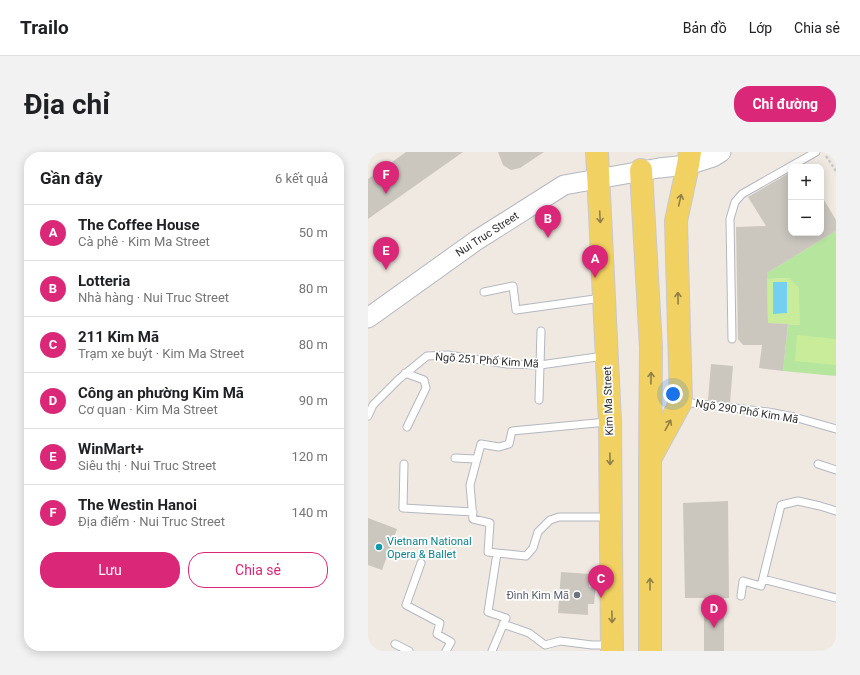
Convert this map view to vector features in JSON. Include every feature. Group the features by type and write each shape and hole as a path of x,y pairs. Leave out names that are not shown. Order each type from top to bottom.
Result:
{"main road":[{"name":"Kim Ma Street","path":"597,152 610,422 612,648"},
{"path":"650,459 681,402 676,220 689,159"},
{"path":"642,170 651,348 650,651"}],"street":[{"name":"Nui Truc Street","path":"368,318 477,240 564,185 689,159 713,157 721,152"}],"lane":[{"path":"732,340 730,219 735,202 742,194 816,152"},
{"path":"484,292 513,286 516,310 604,298"},
{"path":"539,400 541,331"},
{"name":"Ngõ 251 Phố Kim Mã","path":"368,416 373,405 405,373 427,356 448,355 507,364 540,365 606,356"},
{"path":"405,373 424,380 426,388 407,427"},
{"name":"Ngõ 290 Phố Kim Mã","path":"681,402 774,413 836,429"},
{"path":"610,422 512,431 509,444 499,447 481,444 476,458 470,485 473,519 490,523 488,552 526,556 533,548 538,532 550,520 559,517 611,517"},
{"path":"454,458 476,458"},
{"path":"404,464 403,508 473,512"},
{"path":"818,464 836,470"},
{"path":"741,596 743,581 761,586 781,505 798,500 836,511"},
{"path":"492,651 506,618 488,612 497,554"},
{"path":"422,563 406,605 440,623 437,634 452,642 446,651"},
{"path":"763,579 836,598"},
{"path":"503,624 529,633 545,645 560,641 612,648"},
{"path":"548,651 553,643"},
{"path":"394,644 409,651"}],"path":[{"path":"824,152 836,171"}],"green space":[{"path":"836,231 836,376 783,371 788,324 800,325 789,278 767,279 767,273"},
{"path":"789,278 799,288 800,325 768,323 767,279"},
{"path":"797,335 836,339 836,365 795,361"}],"water":[{"path":"773,282 787,282 787,313 773,314"}],"building":[{"path":"406,152 463,152 368,219 368,179"},
{"path":"498,152 544,152 520,168 511,170 503,165"},
{"path":"788,174 788,236 824,236 824,200 836,220 836,231 767,273 768,323 788,324 783,371 759,368 762,345 743,345 738,339 736,227 766,226 748,197"},
{"path":"711,364 733,366 730,403 708,400"},
{"path":"728,501 729,598 724,598 724,651 704,651 704,598 685,598 683,503"},
{"name":"Vietnam National Opera & Ballet","path":"368,518 397,529 382,570 368,565"},
{"name":"Đình Kim Mã","path":"561,572 590,574 589,587 596,587 594,604 588,604 588,615 558,613"}],"place":[{"name":"The Westin Hanoi","path":"386,194"},
{"name":"Lotteria","path":"548,238"},
{"name":"WinMart+","path":"386,270"},
{"name":"The Coffee House","path":"595,278"},
{"name":"Vietnam National Opera & Ballet","path":"379,547"},
{"name":"Đình Kim Mã","path":"577,595"},
{"name":"211 Kim Mã","path":"601,598"},
{"name":"Công an phường Kim Mã","path":"714,628"}]}
